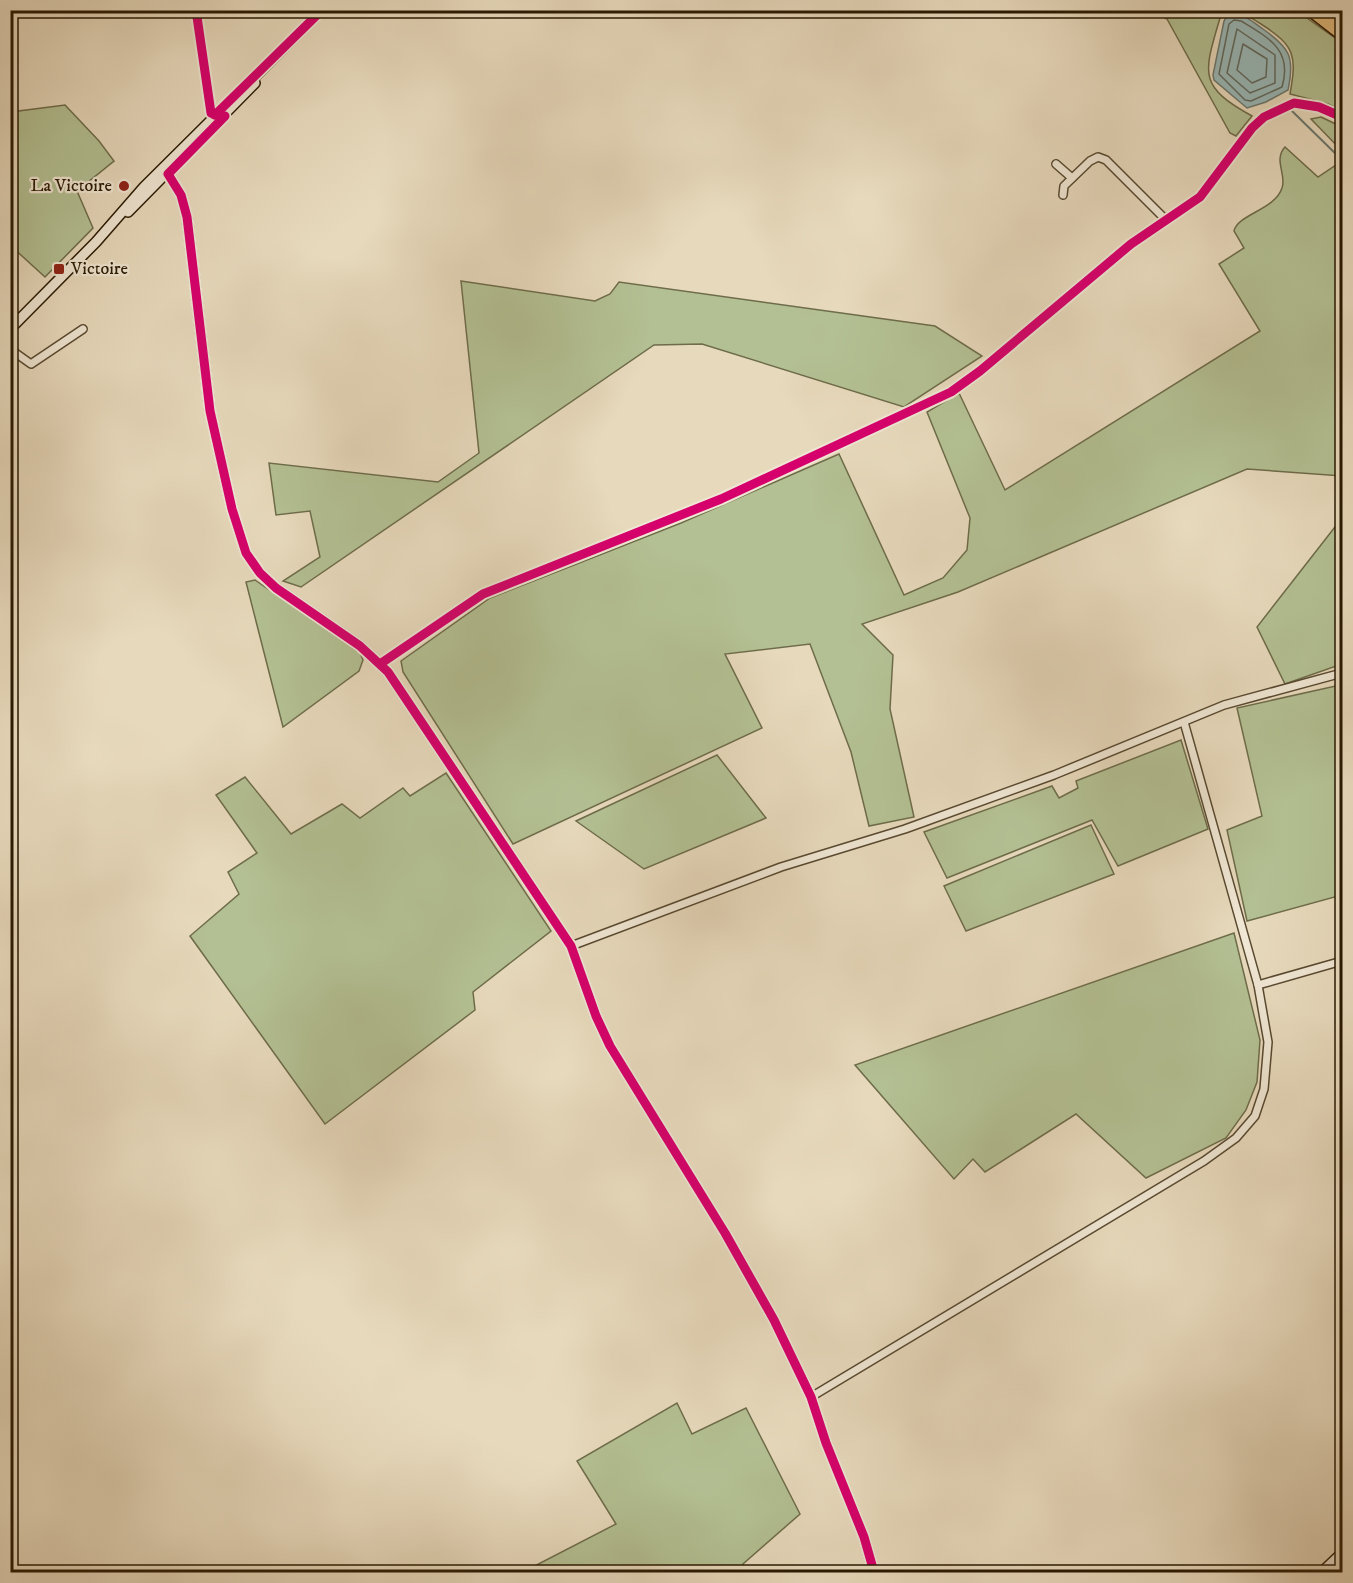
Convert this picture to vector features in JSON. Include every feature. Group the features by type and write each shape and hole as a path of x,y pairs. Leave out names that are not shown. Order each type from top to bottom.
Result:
{"highway":[{"path":"1311,10 1342,34"},
{"path":"1327,10 1342,24"}],"street":[{"path":"196,10 211,113 220,115"},
{"path":"104,234 156,175 192,144 256,82 269,64 322,10"},
{"path":"380,664 483,594 721,499 951,392 980,371 1131,244 1204,193 1252,128 1272,111 1287,105 1302,104 1319,107 1342,117"},
{"path":"10,329 104,234 168,174 192,144"},
{"path":"1063,195 1064,186 1094,158 1106,160 1165,219"},
{"path":"1056,164 1072,178"},
{"path":"156,175 168,174"},
{"path":"168,174 181,195 187,217 210,411 232,509 246,553 260,573 276,588 360,646 380,664 404,693 571,946 596,1016 610,1046 751,1278 812,1397 826,1443 864,1537 874,1572"},
{"path":"10,349 31,364 83,329"},
{"path":"571,946 781,867 905,829 1054,775 1224,705 1342,673"},
{"path":"812,1397 1180,1176 1236,1138 1258,1108 1268,1066 1268,1031 1258,985 1184,722"},
{"path":"1258,985 1342,961"},
{"path":"1322,1572 1342,1553"}],"green space":[{"path":"1151,11 1232,11 1220,18 1211,52 1209,76 1213,86 1222,96 1252,116 1236,136 1230,133 1167,19"},
{"path":"1232,11 1297,11 1342,43 1342,111 1328,104 1290,94 1293,61 1287,46 1261,24 1244,14"},
{"path":"65,105 99,141 114,161 77,191 93,228 45,277 11,246 11,112"},
{"path":"1321,117 1342,127 1342,151 1311,119"},
{"path":"1285,147 1318,177 1342,161 1342,476 1247,469 958,592 862,624 893,655 890,709 914,817 869,826 851,752 810,644 725,654 762,728 513,844 403,672 401,661 490,598 681,523 839,454 904,595 943,578 967,550 970,518 927,412 959,393 1005,490 1260,331 1219,264 1244,248 1234,231 1237,225 1272,202 1282,188 1280,157"},
{"path":"461,281 595,301 610,294 619,282 935,326 982,356 904,407 702,344 654,345 301,587 283,581 320,557 310,511 276,515 269,463 438,482 479,453"},
{"path":"1342,518 1342,664 1285,684 1257,627"},
{"path":"255,580 360,653 363,660 359,671 283,727 246,582"},
{"path":"1340,685 1342,688 1342,895 1247,921 1227,830 1262,816 1237,708"},
{"path":"1181,740 1208,829 1118,866 1092,820 947,878 924,832 1052,786 1059,798 1078,788 1076,781"},
{"path":"717,755 766,818 644,869 576,821"},
{"path":"446,773 551,931 473,992 475,1010 325,1124 190,936 239,894 228,872 257,853 216,795 245,777 291,834 342,804 360,818 403,788 410,796"},
{"path":"1091,825 1114,874 966,931 944,886"},
{"path":"1234,933 1260,1040 1257,1082 1246,1110 1226,1138 1146,1178 1076,1114 985,1172 973,1159 954,1179 855,1065"},
{"path":"677,1403 692,1434 746,1408 800,1514 743,1564 746,1572 523,1572 616,1524 577,1461"}],"water":[{"path":"1233,14 1249,19 1272,36 1285,48 1290,61 1288,90 1266,102 1247,108 1214,80 1213,75 1224,21 1227,16"}],"waterway":[{"path":"1291,110 1342,160"}],"cycle path":[{"path":"196,10 211,113 215,115"},
{"path":"215,115 322,10"},
{"path":"380,664 483,594 721,499 951,392 980,371 1131,244 1200,197 1252,128 1264,117 1294,103 1319,107 1342,117"},
{"path":"225,116 168,174 181,195 187,217 210,411 232,509 246,553 260,573 276,588 360,646 388,672 571,946 596,1016 610,1046 725,1233 774,1320 811,1397 826,1443 864,1537 874,1572"}],"place":[{"name":"La Victoire","path":"124,186"},
{"name":"Victoire","path":"59,269"}]}
